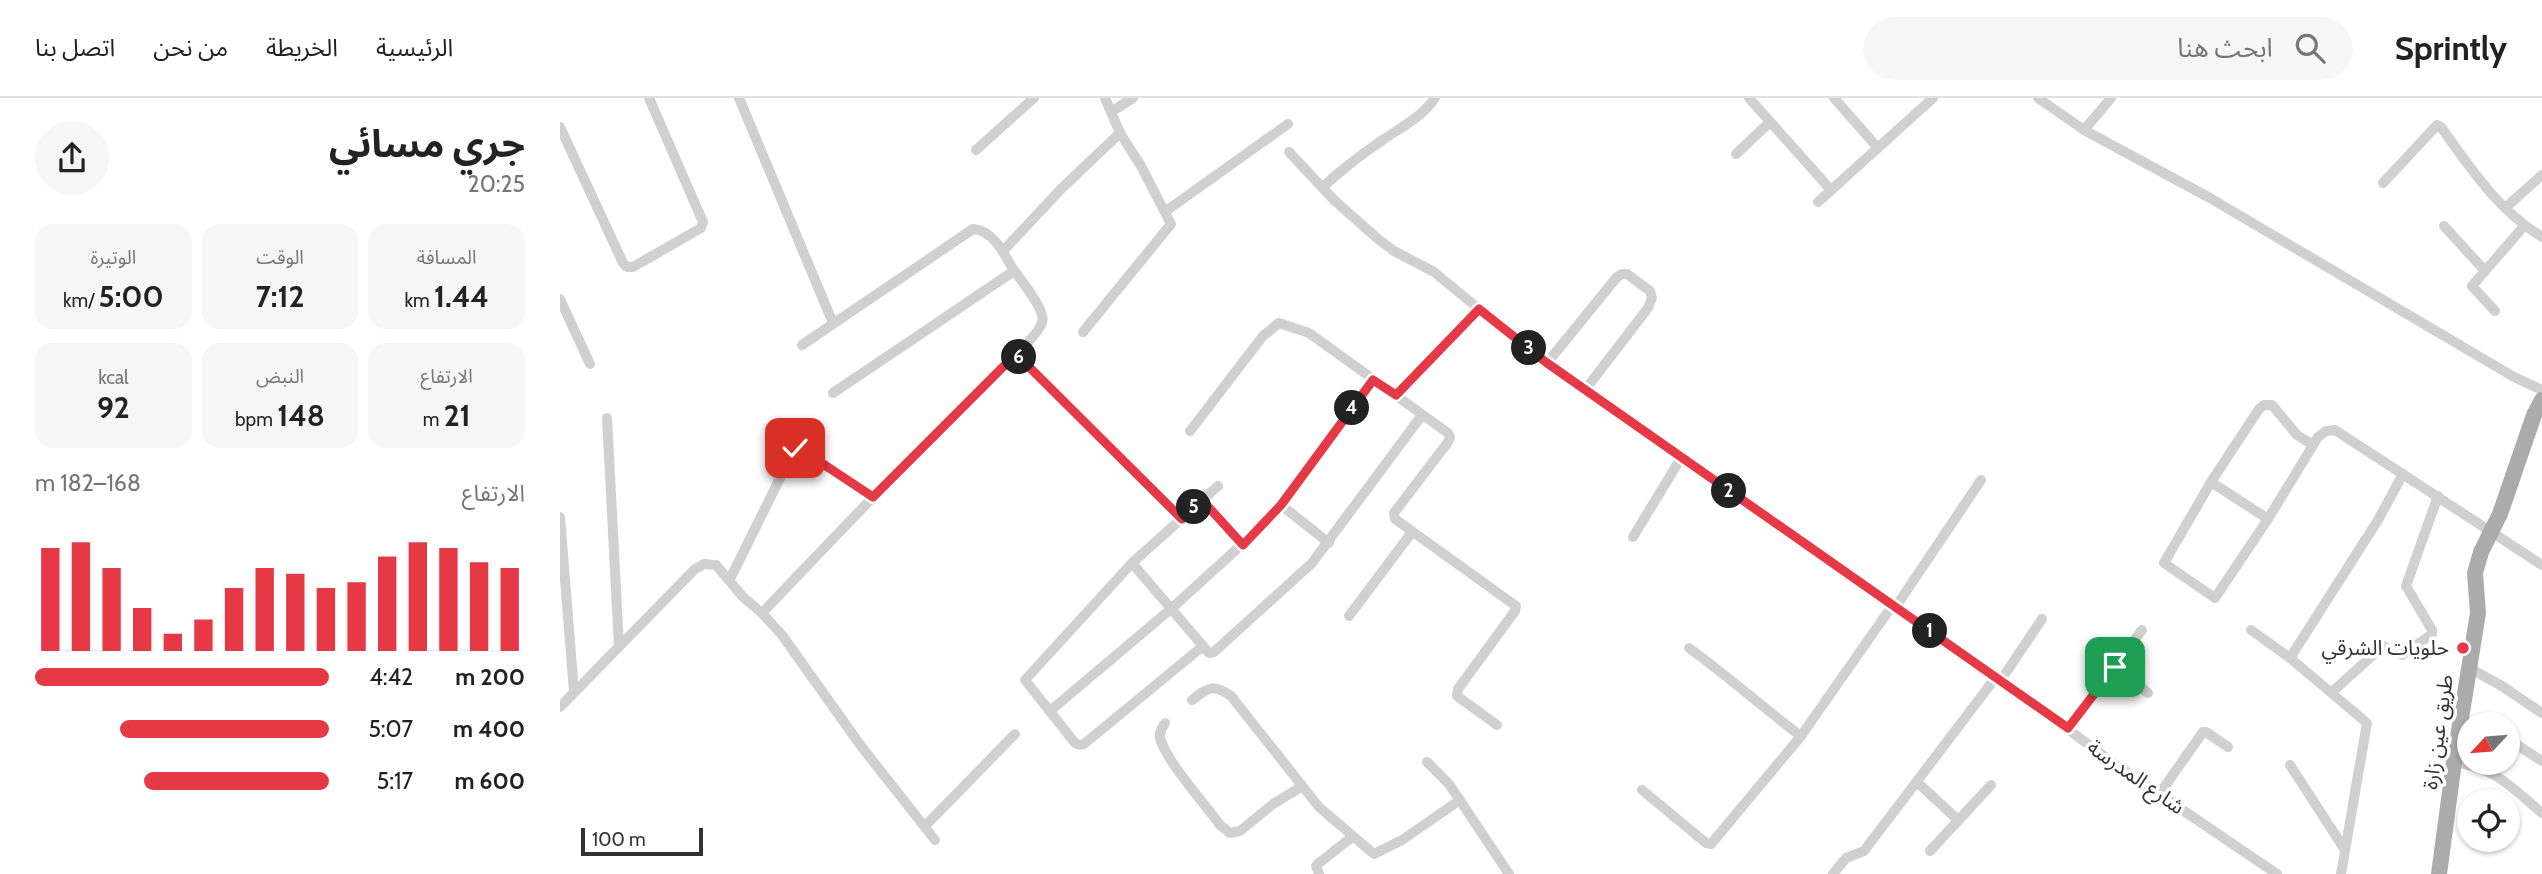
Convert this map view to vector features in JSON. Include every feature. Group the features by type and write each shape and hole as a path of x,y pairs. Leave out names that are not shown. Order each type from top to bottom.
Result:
{"main road":[{"name":"طريق عين زارة","path":"2439,874 2478,614 2474,578 2481,552 2500,514 2534,415 2542,400"}],"street":[{"path":"560,127 623,263 627,267 633,267 701,228 703,222 649,98"},
{"path":"739,98 833,323"},
{"path":"976,150 1034,98"},
{"path":"1083,332 1171,224 1120,133 1105,98"},
{"path":"1111,112 1133,98"},
{"path":"1323,187 1347,165 1409,123 1430,106 1435,98"},
{"path":"1749,98 1831,190"},
{"path":"1834,98 1878,148"},
{"path":"1818,202 1933,98"},
{"path":"2038,98 2084,130 2210,198 2514,377 2542,390"},
{"path":"2084,130 2111,98"},
{"path":"1736,154 1770,122"},
{"path":"1166,211 1288,124"},
{"path":"2383,183 2437,125 2482,184 2524,226 2542,237"},
{"path":"1003,251 1061,189 1120,133"},
{"name":"شارع المدرسة","path":"1289,152 1334,200 1378,239 1394,251 1434,272 1547,363 2068,728 2119,767 2277,874"},
{"path":"2505,208 2542,175"},
{"path":"2444,226 2485,271"},
{"path":"2495,311 2472,286 2524,226"},
{"path":"762,613 1016,354 1041,325 1043,318 1037,303 1003,251 988,233 973,229 802,345"},
{"path":"833,393 1014,271"},
{"path":"1547,363 1617,277 1628,274 1650,291 1652,298 1648,308 1585,390"},
{"path":"560,299 590,364"},
{"path":"1396,395 1479,309"},
{"path":"1190,431 1263,335 1279,323 1309,333 1448,433 1450,437 1394,513 1395,519 1516,606 1458,689 1457,696 1497,725"},
{"path":"1016,354 1182,519"},
{"path":"1049,711 1243,545 1281,505 1373,380"},
{"path":"2313,445 2297,435 2272,405 2264,405 2211,482 2164,563 2215,598 2268,519 2318,437 2326,431 2335,430 2542,565"},
{"path":"1132,563 1209,653 1219,649 1297,579 1329,542 1422,415"},
{"path":"607,418 619,647"},
{"path":"730,579 795,448 799,448 873,497"},
{"path":"1633,537 1681,458"},
{"path":"2290,659 2378,520 2403,474"},
{"path":"1642,790 1706,843 1711,844 1801,736 1982,480"},
{"path":"2211,482 2268,519"},
{"path":"1203,646 1080,746 1025,680 1132,563 1218,486"},
{"path":"2332,692 2383,646 2402,655 2432,634 2406,586 2438,496"},
{"path":"1202,500 1243,545"},
{"path":"1281,505 1329,542"},
{"path":"560,517 575,692"},
{"path":"1349,616 1412,532"},
{"path":"560,707 695,569 704,564 716,565 743,597 782,635 861,747 935,840"},
{"path":"1833,874 1846,858 1864,851 2042,619"},
{"path":"2068,728 2142,630"},
{"path":"2252,630 2367,723 2342,874"},
{"path":"1689,648 1801,736"},
{"path":"2115,667 2148,693"},
{"path":"2469,668 2542,713"},
{"path":"1192,700 1208,688 1216,688 1231,696 1300,786 1352,837 1374,854 1380,853 1460,800"},
{"path":"1165,723 1160,730 1160,738 1170,758 1220,825 1230,833 1240,831 1300,786"},
{"path":"2160,793 2203,732 2228,747"},
{"path":"925,826 1016,734"},
{"path":"2520,747 2542,761"},
{"path":"1427,762 1449,784 1509,874"},
{"path":"2454,762 2493,773 2542,813"},
{"path":"2290,765 2345,850"},
{"path":"1917,782 1958,820"},
{"path":"1930,851 1991,785"},
{"path":"1319,874 1316,866 1352,837"}],"place":[{"name":"حلويات الشرقي","path":"2463,648"}],"route":[{"path":"795,448 799,448 873,497 1016,354 1182,519 1202,500 1243,545 1281,505 1373,380 1396,395 1479,309 1547,363 2068,728 2115,667"}]}
